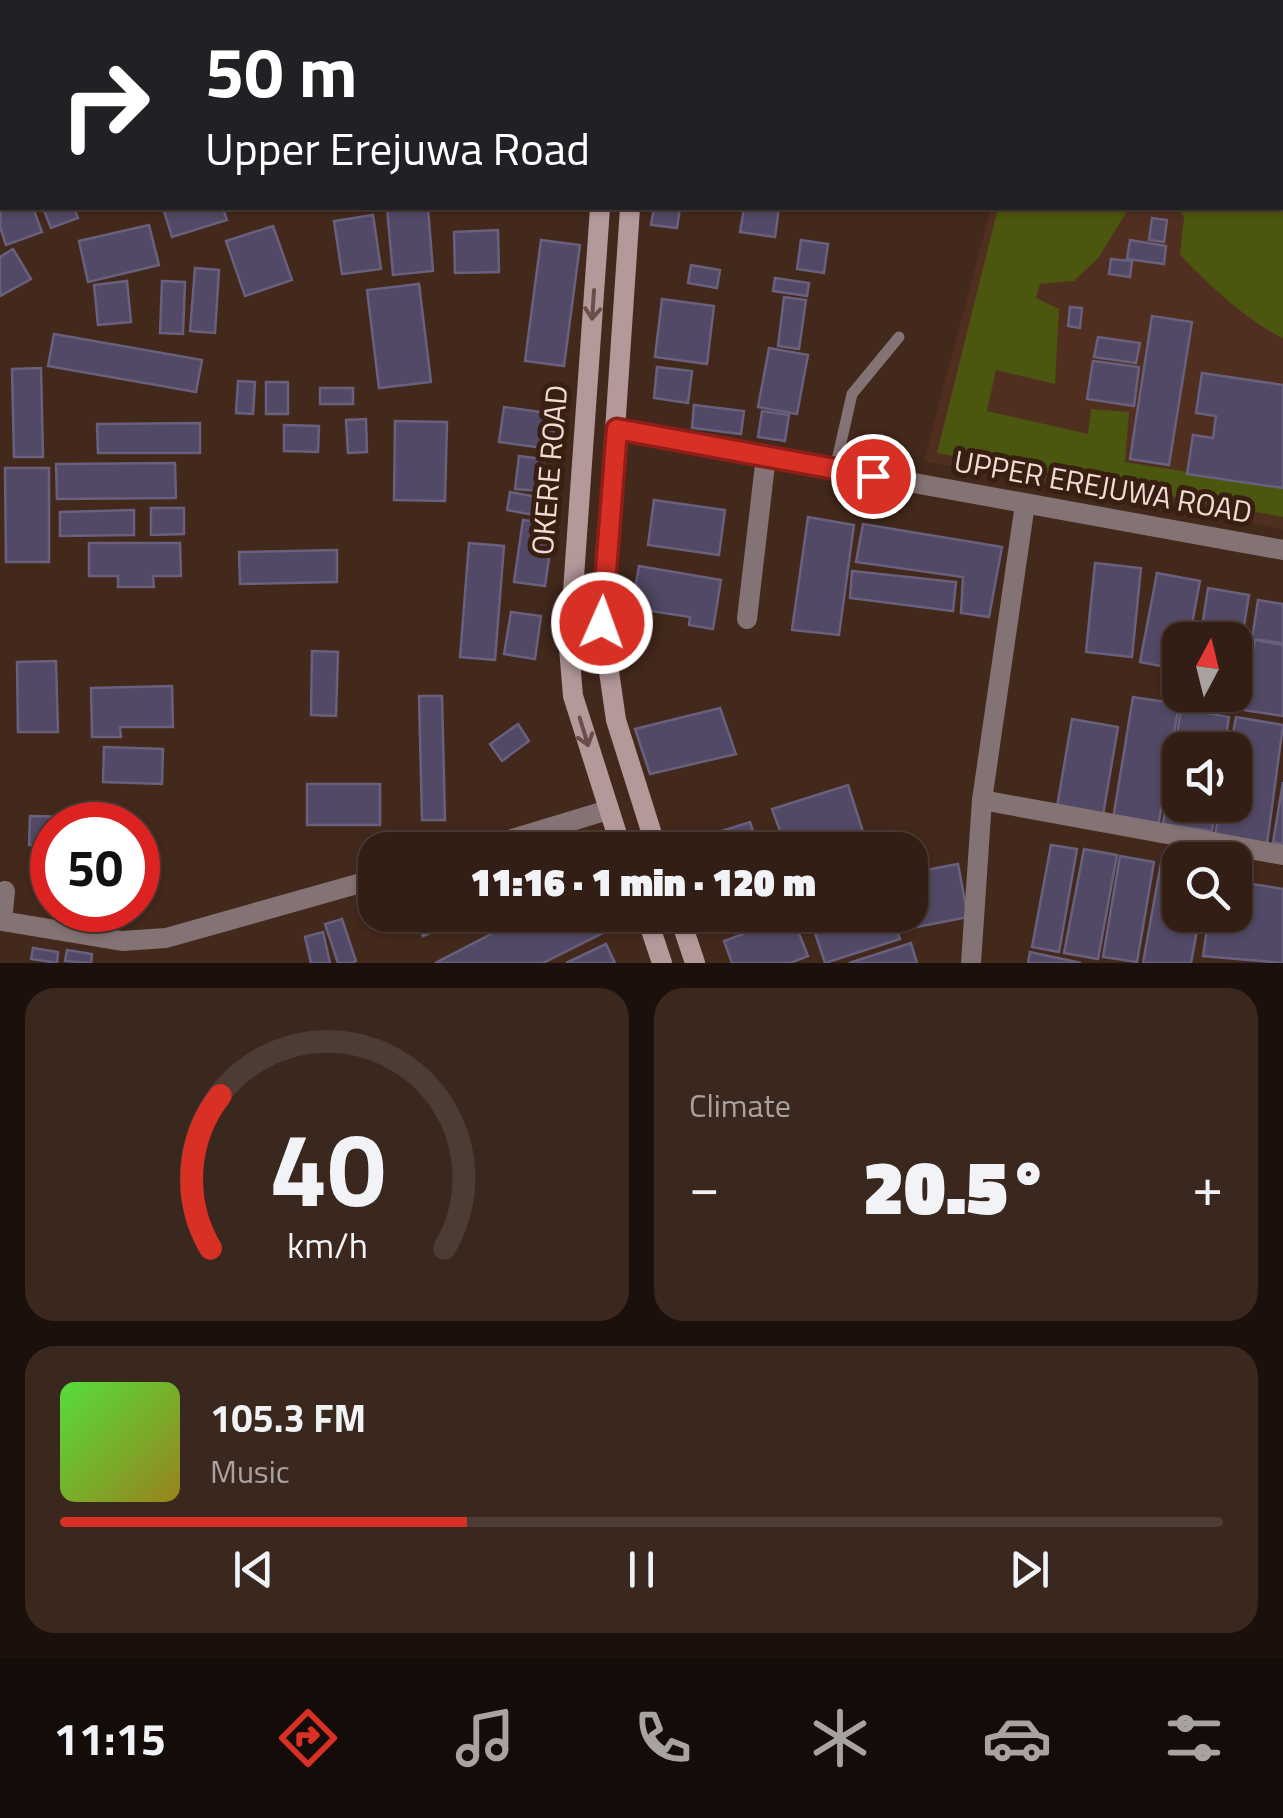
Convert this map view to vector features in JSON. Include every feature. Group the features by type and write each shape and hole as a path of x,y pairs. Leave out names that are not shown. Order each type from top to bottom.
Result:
{"main road":[{"name":"OKERE ROAD","path":"600,210 569,648 573,696 616,832"},
{"name":"OKERE ROAD","path":"630,210 604,574 606,673 628,767 651,832"},
{"path":"652,932 662,963"},
{"path":"685,932 695,963"}],"street":[{"name":"UPPER EREJUWA ROAD","path":"617,429 1283,550"},
{"path":"747,619 766,456"},
{"path":"971,963 982,800 1024,504"},
{"path":"982,800 1283,855"},
{"path":"535,832 608,810"},
{"path":"5,891 1,921 122,942 166,938 358,885"}],"lane":[{"path":"836,469 852,394 899,337"}],"shaded area":[{"path":"990,210 1283,210 1283,529 924,461"}],"green space":[{"path":"998,210 1128,210 1099,257 1074,281 1040,284 1036,298 1059,309 1055,384 996,370 987,411 1088,434 1091,409 1129,412 1125,462 1283,487 1283,517 937,453"},
{"path":"1179,210 1283,210 1283,338 1242,312 1180,255 1184,217"}],"building":[{"path":"1,210 34,210 42,232 6,245 0,227"},
{"path":"44,210 75,210 78,218 51,228"},
{"path":"164,210 224,210 227,220 172,237"},
{"path":"387,210 428,210 433,271 393,275"},
{"path":"654,210 680,210 677,228 651,225"},
{"path":"744,210 779,210 775,237 740,232"},
{"path":"373,215 381,269 342,274 334,221"},
{"path":"1152,218 1167,220 1164,242 1149,240"},
{"path":"149,225 159,265 88,282 79,241"},
{"path":"273,226 292,280 245,296 226,241"},
{"path":"498,230 499,272 455,273 454,232"},
{"path":"541,240 580,245 564,366 525,361"},
{"path":"801,240 828,244 824,273 797,269"},
{"path":"1130,240 1166,246 1164,264 1127,259"},
{"path":"13,249 31,279 0,296 0,257"},
{"path":"1111,259 1132,261 1130,277 1109,274"},
{"path":"691,265 720,270 717,288 688,283"},
{"path":"195,268 219,270 215,333 190,331"},
{"path":"775,278 809,283 807,296 773,291"},
{"path":"127,281 131,322 98,325 94,285"},
{"path":"162,281 185,282 183,334 160,333"},
{"path":"419,284 431,382 379,388 367,290"},
{"path":"784,297 806,300 799,349 778,346"},
{"path":"662,299 714,306 707,364 655,357"},
{"path":"1070,307 1082,308 1080,328 1068,326"},
{"path":"1152,316 1192,322 1169,465 1130,459"},
{"path":"54,334 202,360 196,392 48,366"},
{"path":"1098,337 1140,343 1136,363 1094,357"},
{"path":"769,348 808,355 797,414 758,407"},
{"path":"1093,361 1139,367 1134,406 1087,399"},
{"path":"657,367 692,371 688,403 654,398"},
{"path":"41,368 43,457 14,457 12,369"},
{"path":"1202,373 1283,385 1283,488 1187,474 1193,435 1213,438 1216,416 1196,413"},
{"path":"238,381 255,382 253,414 236,413"},
{"path":"266,382 288,382 288,414 266,414"},
{"path":"320,388 353,388 353,404 320,404"},
{"path":"694,405 744,411 741,434 692,428"},
{"path":"504,407 556,414 551,449 499,442"},
{"path":"762,411 789,415 785,441 758,437"},
{"path":"366,419 367,452 348,453 346,420"},
{"path":"395,421 447,422 445,501 394,500"},
{"path":"200,423 200,453 98,453 97,424"},
{"path":"284,425 319,426 318,452 284,451"},
{"path":"519,456 544,459 540,491 515,489"},
{"path":"175,463 176,498 57,499 56,464"},
{"path":"5,468 49,468 49,562 6,562"},
{"path":"510,492 537,497 534,515 507,510"},
{"path":"654,500 725,510 719,555 648,545"},
{"path":"151,508 184,508 184,534 151,535"},
{"path":"134,510 134,535 60,536 60,512"},
{"path":"808,517 854,525 839,635 792,630"},
{"path":"523,520 554,524 545,586 514,582"},
{"path":"863,524 1002,547 989,617 961,613 963,577 856,562"},
{"path":"89,543 180,543 181,576 153,576 154,587 118,587 118,576 89,576"},
{"path":"469,543 504,546 495,660 460,657"},
{"path":"337,550 337,582 240,584 239,552"},
{"path":"1095,563 1141,568 1132,657 1086,652"},
{"path":"639,566 721,580 713,629 689,625 690,617 632,608"},
{"path":"852,571 956,582 953,611 850,598"},
{"path":"1157,573 1200,581 1192,622 1162,622 1162,666 1140,662"},
{"path":"1208,588 1249,595 1245,622 1203,622"},
{"path":"1258,600 1283,604 1283,643 1252,639"},
{"path":"511,612 541,616 535,659 504,654"},
{"path":"1255,640 1283,645 1283,716 1252,711"},
{"path":"312,651 338,652 336,716 311,715"},
{"path":"56,661 58,732 18,732 17,662"},
{"path":"172,686 173,727 120,727 121,737 92,737 91,688"},
{"path":"419,696 442,696 445,820 422,820"},
{"path":"1133,697 1162,701 1162,712 1178,712 1174,732 1162,732 1162,804 1158,827 1113,819"},
{"path":"720,708 736,754 650,774 635,729"},
{"path":"1181,712 1229,717 1227,732 1177,732"},
{"path":"1236,717 1283,725 1267,844 1215,835 1217,822 1252,822 1252,732 1233,732"},
{"path":"1072,719 1118,727 1103,815 1057,807"},
{"path":"518,724 529,741 502,761 490,744"},
{"path":"104,747 163,749 162,784 103,782"},
{"path":"1283,782 1283,844 1273,842"},
{"path":"307,784 380,784 380,825 307,825"},
{"path":"848,785 863,832 780,832 772,809"},
{"path":"750,822 753,832 718,832"},
{"path":"1163,822 1213,822 1212,831"},
{"path":"1051,845 1077,849 1059,952 1032,947"},
{"path":"1084,849 1117,855 1098,959 1064,953"},
{"path":"1120,856 1154,862 1137,962 1103,957"},
{"path":"1162,863 1162,932 1197,932 1191,963 1143,963"},
{"path":"958,864 968,917 928,925 928,870"},
{"path":"1252,884 1283,889 1283,963 1203,956 1207,932 1252,932"},
{"path":"342,919 356,961 351,963 338,963 325,924"},
{"path":"323,932 330,963 311,963 305,937"},
{"path":"495,932 605,932 543,963 435,963"},
{"path":"748,932 798,932 808,956 790,963 732,963 724,941"},
{"path":"815,932 897,932 900,939 825,963"},
{"path":"911,943 917,963 849,963"},
{"path":"606,944 615,963 566,963"},
{"path":"33,948 58,952 57,963 31,959"},
{"path":"67,950 92,954 91,963 65,961"},
{"path":"1030,952 1081,963 1028,963"}],"route":[{"path":"602,623 617,429 873,476"}]}
